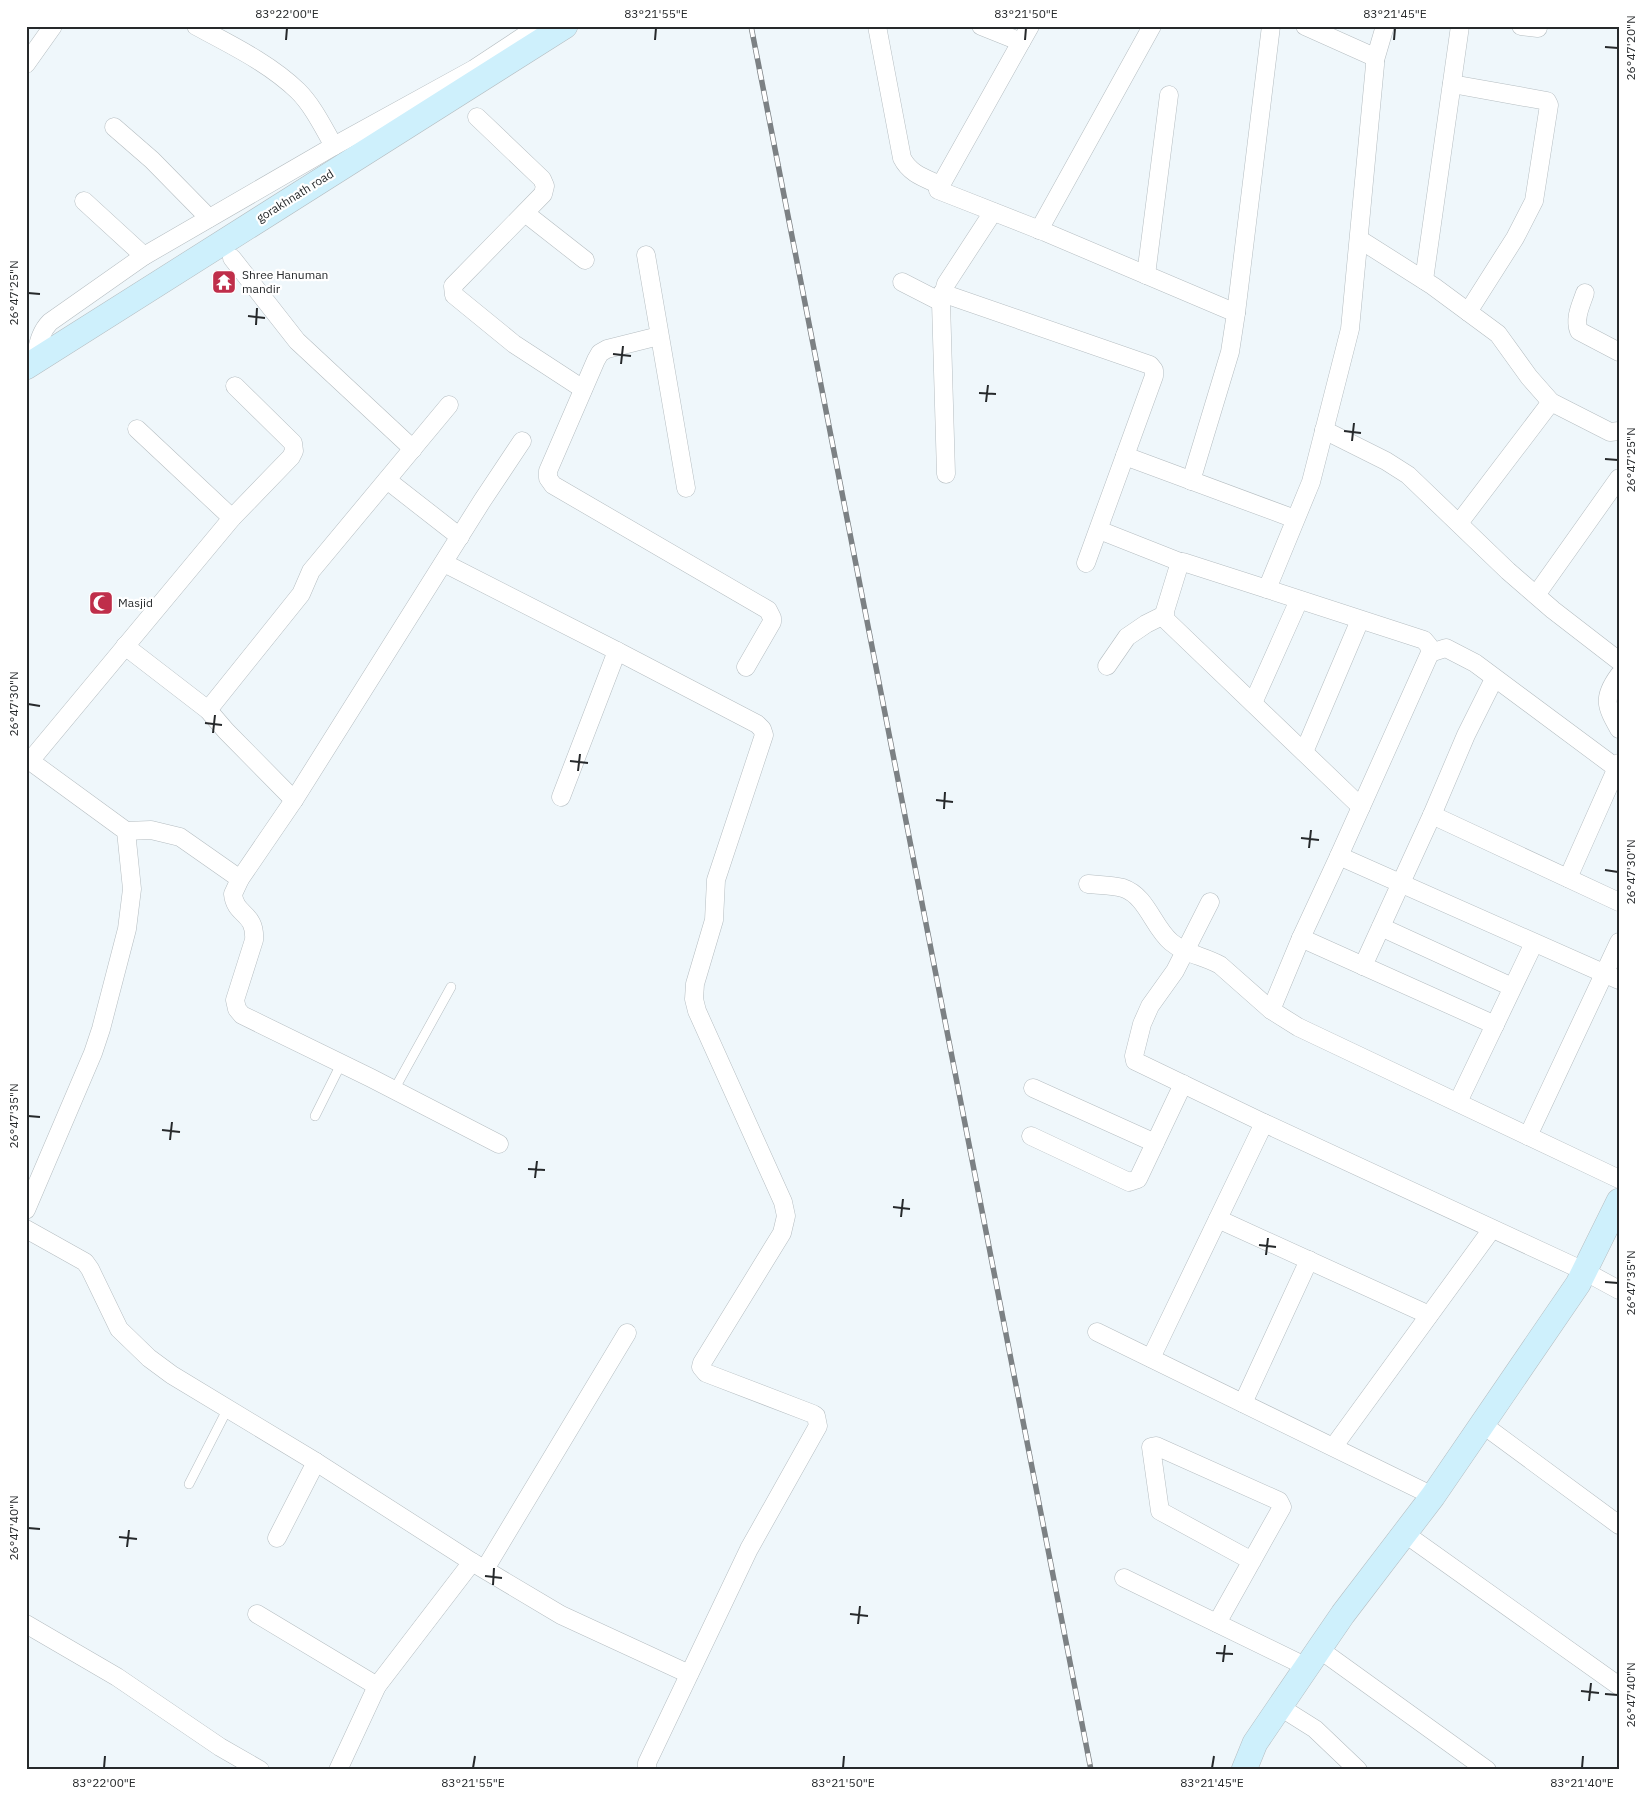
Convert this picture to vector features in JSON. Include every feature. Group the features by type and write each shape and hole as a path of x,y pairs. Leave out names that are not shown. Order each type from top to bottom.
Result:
{"street":[{"path":"26,64 53,26"},
{"path":"196,26 263,64 298,91 311,107 334,146"},
{"path":"30,364 40,335 50,322 144,256 334,146 474,69 539,26"},
{"name":"gorakhnath road","path":"30,364 564,26"},
{"path":"877,26 902,158 912,172 940,185"},
{"path":"981,26 1021,42"},
{"path":"1030,26 938,190 1039,230 1236,313"},
{"path":"1039,230 1152,26"},
{"path":"1191,481 1230,352 1272,26"},
{"path":"1305,26 1372,56 1375,60"},
{"path":"1267,589 1311,482 1350,330 1375,60 1385,26"},
{"path":"1424,280 1460,26"},
{"path":"1452,84 1547,101 1549,105 1534,201 1515,238 1468,312"},
{"path":"1146,275 1169,95"},
{"path":"477,117 542,179 545,186 543,194 453,286 452,291 454,296 514,344 583,389"},
{"path":"114,127 152,160 209,218"},
{"path":"84,201 144,256"},
{"path":"946,474 942,297 946,284 993,212"},
{"path":"524,213 585,260"},
{"path":"1358,238 1424,280 1498,334 1529,377 1551,402 1610,432 1619,431"},
{"path":"646,255 686,488"},
{"path":"232,258 297,341 412,449"},
{"path":"902,282 942,297 1150,365 1154,370 1154,376 1086,563"},
{"path":"1585,293 1577,317 1576,325 1579,331 1619,352"},
{"path":"659,336 607,349 600,353 548,471 548,478 553,485 768,610 772,622 746,667"},
{"path":"234,386 293,443 294,451 232,518 28,760 126,831 151,830 180,837 240,879"},
{"path":"1459,523 1551,402"},
{"path":"208,710 301,594 310,572 449,405"},
{"path":"137,429 232,518"},
{"path":"1324,430 1386,461 1408,475 1536,595 1619,661"},
{"path":"499,1144 342,1064 242,1016 237,1009 235,1000 254,940 255,931 253,923 236,905 233,894 240,879 294,800 522,441"},
{"path":"1125,456 1296,519"},
{"path":"1536,595 1619,478"},
{"path":"387,480 460,536"},
{"path":"1099,530 1180,562 1424,640 1429,646 1430,653 1301,938 1271,1010"},
{"path":"1180,562 1164,615 1165,619 1361,807"},
{"path":"444,563 617,650 757,724 762,729 764,735 716,880 714,920 695,984 694,999 696,1011 783,1202 786,1216 782,1233 702,1363 702,1367 706,1373 816,1416 818,1426 748,1550 647,1763 647,1770"},
{"path":"1252,703 1299,600"},
{"path":"1107,666 1127,636 1164,615"},
{"path":"1304,752 1360,620"},
{"path":"125,646 208,710 294,800"},
{"path":"1430,653 1446,648 1474,663 1618,767 1568,878"},
{"path":"560,797 617,650"},
{"path":"1619,676 1607,696 1607,705 1619,729"},
{"path":"1363,966 1432,815 1466,735 1494,679"},
{"path":"1432,815 1619,902"},
{"path":"26,1210 93,1053 101,1029 127,929 132,888 126,831"},
{"path":"1339,856 1611,977"},
{"path":"1088,884 1123,888 1131,892 1141,900 1170,942 1220,965 1271,1010 1298,1026 1619,1179"},
{"path":"1210,902 1175,972 1150,1006 1142,1024 1134,1059 1264,1123 1584,1271 1619,1290"},
{"path":"1381,927 1512,987"},
{"path":"1301,938 1494,1025"},
{"path":"1458,1102 1534,942"},
{"path":"1528,1136 1611,977 1619,942"},
{"path":"1031,1136 1129,1182 1138,1179 1183,1084"},
{"path":"1033,1088 1155,1143"},
{"path":"1151,1358 1264,1123"},
{"path":"1244,1770 1255,1743 1343,1614 1433,1496 1578,1284 1619,1201"},
{"path":"1218,1219 1430,1314"},
{"path":"26,1229 85,1262 119,1329 149,1358 172,1375 316,1462 478,1566 561,1615 689,1674"},
{"path":"1334,1446 1492,1229"},
{"path":"1243,1403 1309,1260"},
{"path":"1098,1332 1433,1496"},
{"path":"338,1770 378,1686 478,1566 627,1333"},
{"path":"1482,1424 1619,1525"},
{"path":"1217,1623 1252,1561 1282,1507 1279,1501 1156,1446 1151,1447 1160,1511 1252,1561"},
{"path":"277,1538 316,1462"},
{"path":"1404,1533 1619,1686"},
{"path":"1124,1578 1217,1623 1313,1658 1487,1770"},
{"path":"257,1614 378,1686"},
{"path":"26,1624 117,1677 220,1747 260,1770"},
{"path":"1280,1707 1320,1734 1358,1770"}],"lane":[{"path":"394,1090 451,987"},
{"path":"315,1116 342,1064"},
{"path":"189,1484 228,1408"}],"railway":[{"path":"751,26 1091,1770"}],"place":[{"name":"Shree Hanuman mandir","path":"224,282"},
{"name":"Masjid","path":"101,603"}]}
